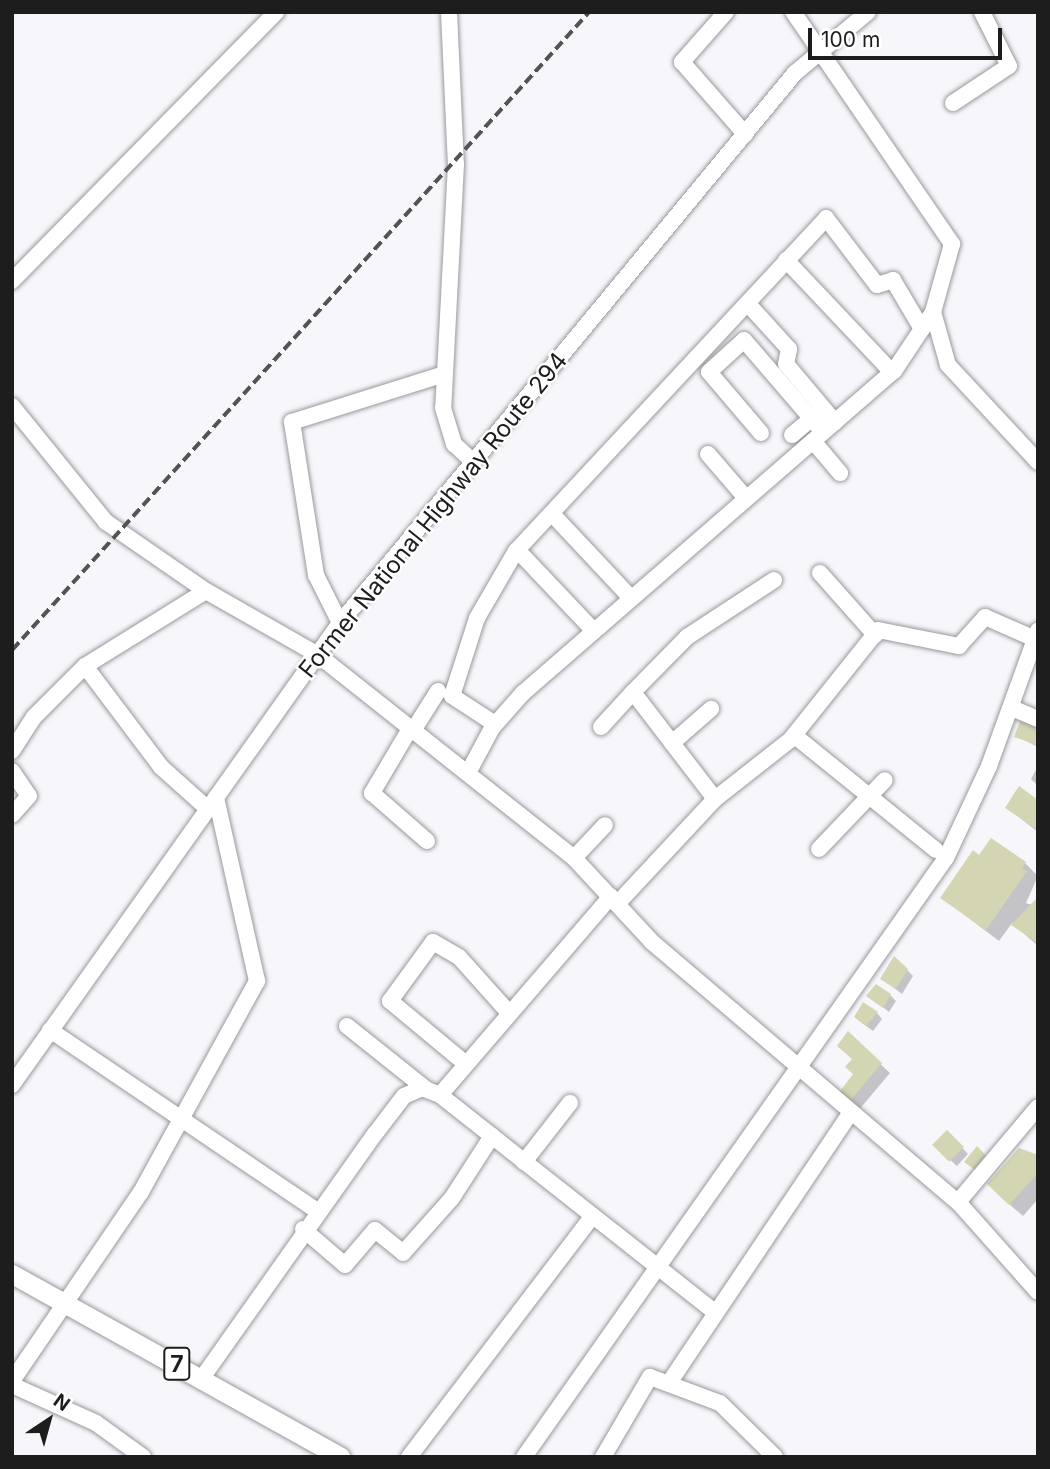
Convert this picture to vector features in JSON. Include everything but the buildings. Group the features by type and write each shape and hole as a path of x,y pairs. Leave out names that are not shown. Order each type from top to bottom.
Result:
{"main road":[{"name":"7","path":"12,1274 341,1457"}],"street":[{"path":"12,281 276,12"},
{"path":"449,12 456,124 444,374 446,429 473,462"},
{"path":"726,12 682,62 745,134"},
{"path":"468,773 495,724 593,630 892,372 933,312 952,244 822,48 793,12"},
{"name":"Former National Highway Route 294","path":"12,1085 341,623 745,134 822,48 868,12"},
{"path":"953,103 1009,66 982,12"},
{"path":"495,724 452,696 477,618 516,551 826,218 877,285 893,280 922,329"},
{"path":"786,260 892,372"},
{"path":"748,304 789,349 786,364 823,431 839,473"},
{"path":"933,312 948,365 1038,462"},
{"path":"761,433 709,372 744,341 823,431"},
{"path":"341,623 316,575 292,422 444,374"},
{"path":"12,406 95,512 206,592 318,655 574,858 614,900 801,1068 958,1202 1038,1292"},
{"path":"792,435 811,419"},
{"path":"708,454 747,498"},
{"path":"555,517 631,598"},
{"path":"522,555 593,630"},
{"path":"820,573 875,635"},
{"path":"601,727 687,637 774,580"},
{"path":"12,751 34,717 85,666 206,592"},
{"path":"202,1378 303,1229 404,1096 433,1092 466,1064 509,1013 614,900 715,799 791,739 875,635 886,627 959,646 985,617 1032,633 1012,708 946,858 801,1068 524,1457"},
{"path":"85,666 161,767 212,803 257,981 186,1117 12,1383 96,1423 140,1456"},
{"path":"427,841 372,793 438,691"},
{"path":"633,692 715,799"},
{"path":"1012,708 1038,719"},
{"path":"672,743 711,709"},
{"path":"791,739 936,850"},
{"path":"12,771 29,796 17,812"},
{"path":"820,849 885,780"},
{"path":"574,858 605,825"},
{"path":"466,1064 390,1001 433,942 459,957 509,1013"},
{"path":"347,1026 492,1136 715,1312"},
{"path":"50,1030 186,1117 317,1211"},
{"path":"524,1162 570,1103"},
{"path":"958,1202 1038,1107"},
{"path":"671,1380 851,1112"},
{"path":"303,1229 345,1265 375,1230 403,1254 452,1198 492,1136"},
{"path":"410,1457 592,1217"},
{"path":"603,1457 650,1377 671,1380 720,1403 775,1457"}],"railway":[{"path":"12,650 589,12"}]}
